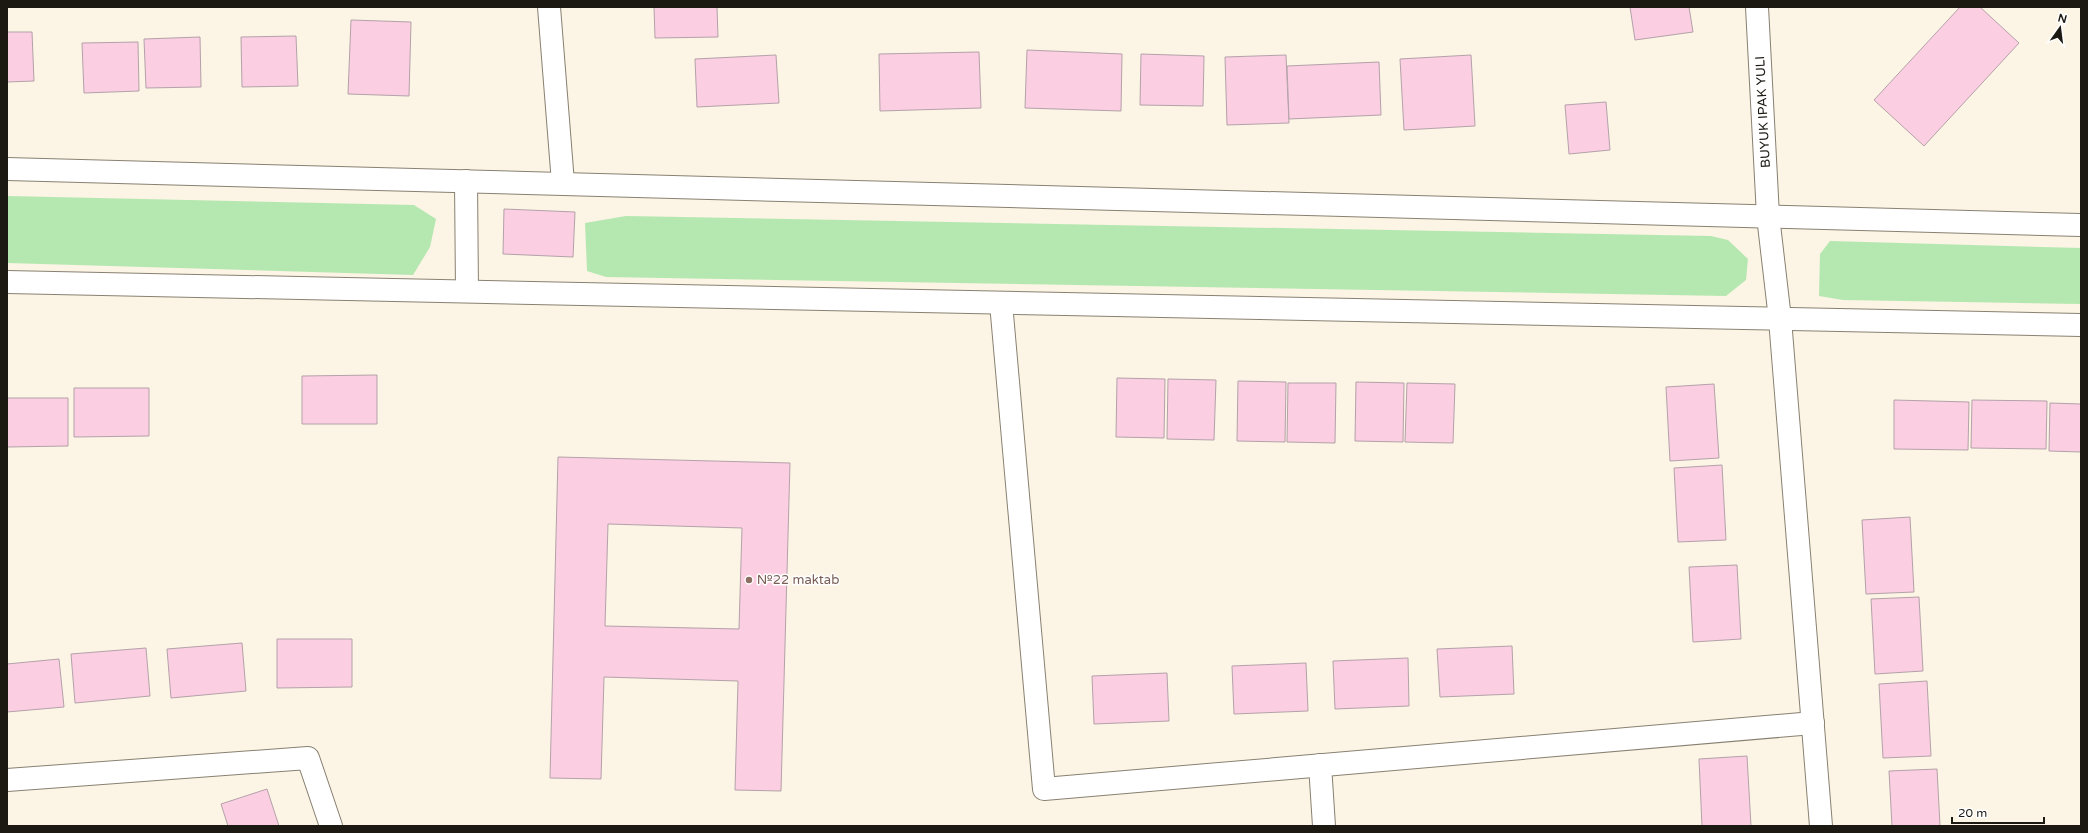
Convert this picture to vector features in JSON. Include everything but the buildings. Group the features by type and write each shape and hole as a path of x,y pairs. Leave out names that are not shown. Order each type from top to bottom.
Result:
{"street":[{"path":"549,7 562,183"},
{"name":"BUYUK IPAK YULI","path":"1757,7 1768,216 1780,319 1821,826"},
{"path":"7,169 2081,225"},
{"path":"466,181 467,291"},
{"path":"7,282 2081,326"},
{"path":"1001,303 1044,789 1813,723"},
{"path":"7,780 308,758 331,826"},
{"path":"1320,765 1324,826"}],"green space":[{"path":"7,196 414,205 436,219 430,247 413,275 7,263"},
{"path":"626,216 1711,236 1728,240 1748,259 1746,280 1726,296 606,277 587,271 585,223"},
{"path":"1830,241 2081,248 2081,304 1843,300 1819,296 1820,254"}],"place":[{"name":"№22 maktab","path":"749,580"}]}
